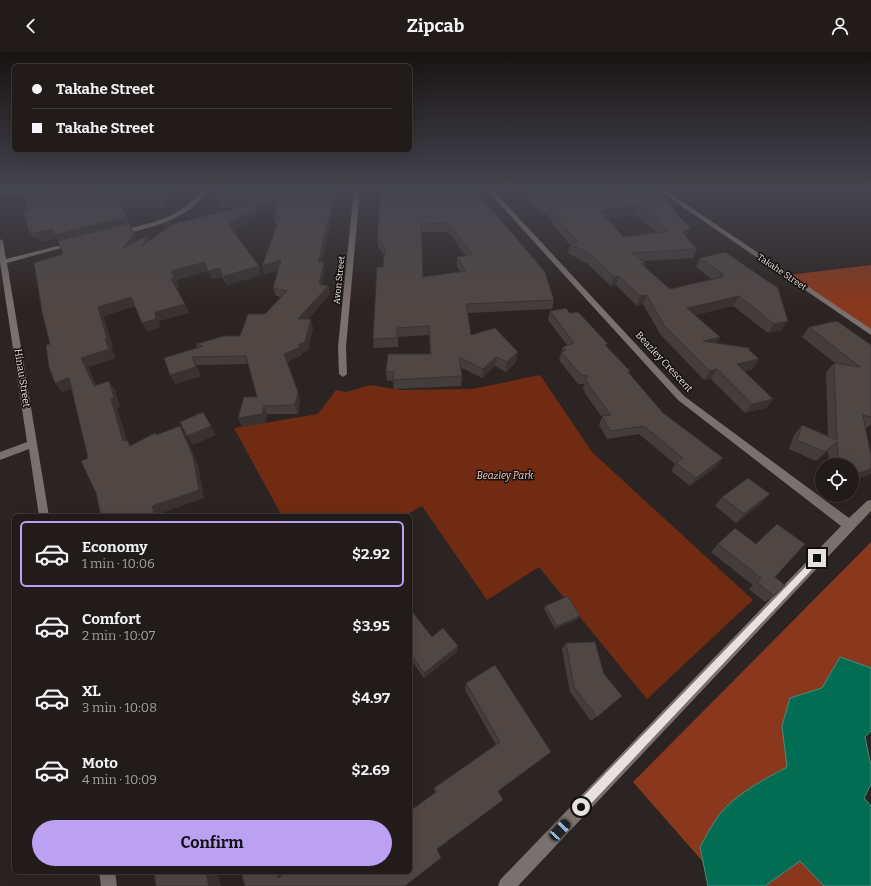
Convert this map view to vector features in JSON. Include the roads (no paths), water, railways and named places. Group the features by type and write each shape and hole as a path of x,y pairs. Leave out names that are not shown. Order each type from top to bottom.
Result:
{"street":[{"path":"114,234 144,227"},
{"name":"Avon Street","path":"343,374 342,347 353,227"},
{"name":"Beazley Crescent","path":"524,227 680,398 849,525"},
{"name":"Takahe Street","path":"715,227 871,332"},
{"name":"Hinau Street","path":"0,241 44,514"},
{"path":"3,262 77,243"},
{"path":"0,456 33,444"},
{"path":"506,886 849,525 871,504"},
{"path":"107,874 109,886"}],"park label":[{"name":"Beazley Park","path":"505,476"}]}
